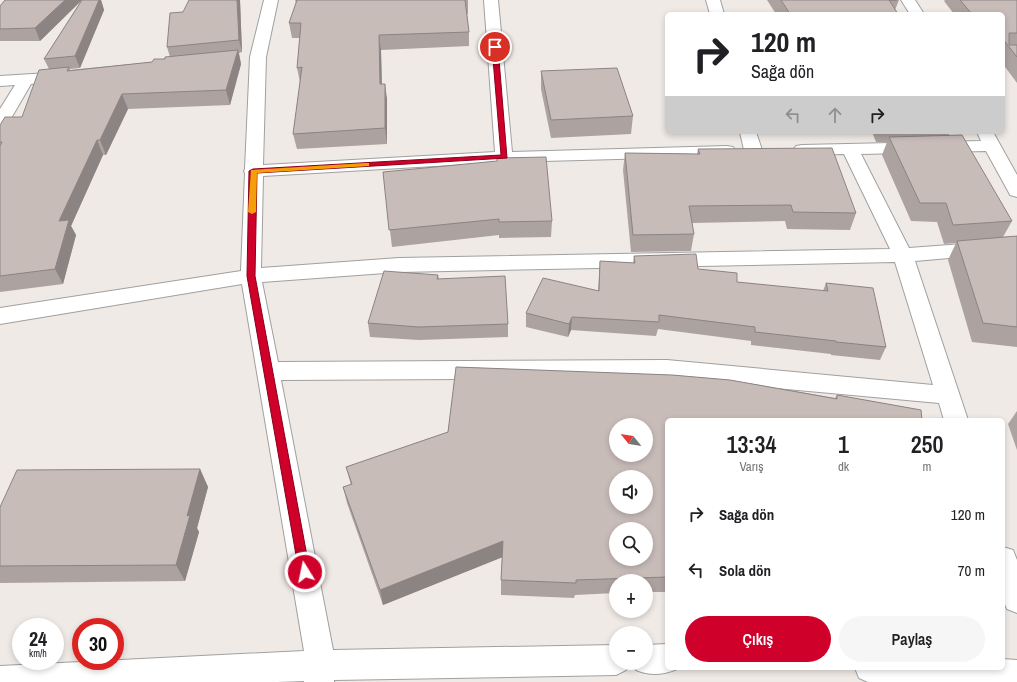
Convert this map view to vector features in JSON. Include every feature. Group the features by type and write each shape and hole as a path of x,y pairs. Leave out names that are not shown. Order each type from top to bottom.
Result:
{"street":[{"path":"271,0 250,58 253,171 251,276 269,371 320,673"},
{"path":"491,0 504,157"},
{"path":"713,0 716,12"},
{"path":"908,0 916,12"},
{"path":"0,81 80,75"},
{"path":"0,123 26,80"},
{"path":"750,134 768,150"},
{"path":"253,171 504,157 850,149 988,139 1017,191"},
{"path":"850,149 903,255 955,418"},
{"path":"0,316 251,276 399,265 903,255 1017,246"},
{"path":"269,371 667,369 948,395"},
{"path":"1005,565 1017,600"},
{"path":"653,660 665,659"},
{"path":"0,681 320,673 609,660"},
{"path":"912,670 1017,675"}],"building":[{"path":"5,0 65,0 35,28 0,29 0,6"},
{"path":"82,0 99,0 75,56 44,59"},
{"path":"189,0 237,0 239,40 167,47 170,13 183,12"},
{"path":"297,0 465,0 469,32 379,35 380,84 385,84 385,128 293,134 302,67 297,68 301,23 289,23"},
{"path":"781,0 889,0 897,12 789,12"},
{"path":"960,0 1017,0 1017,33 1009,33 1009,45 1017,45 1017,57 1005,42 1005,12 970,12"},
{"path":"238,50 226,90 122,94 100,140 97,140 59,221 69,220 55,269 0,276 0,146 2,142 0,142 0,125 5,117 22,117 39,70 69,67 67,71 152,62 154,59 165,59 165,57"},
{"path":"617,68 633,116 551,120 541,71"},
{"path":"962,135 1012,221 953,225 946,203 920,203 889,137"},
{"path":"832,148 856,213 793,212 791,205 689,206 694,234 633,235 625,153 700,154 698,149"},
{"path":"546,157 552,221 499,222 499,219 389,230 383,172 497,161 497,158"},
{"path":"1017,236 1017,327 983,323 957,241"},
{"path":"696,254 698,269 737,273 737,282 828,291 826,283 873,288 886,347 755,332 755,327 659,315 659,322 572,317 569,324 526,313 543,278 599,291 600,261 635,263 634,256"},
{"path":"384,271 438,275 437,279 505,276 508,324 418,327 368,323"},
{"path":"456,367 672,375 730,380 837,399 837,395 921,410 922,418 665,418 665,577 653,577 653,574 609,574 609,579 576,580 576,583 501,580 503,541 380,590 343,487 352,484 346,467 448,432"},
{"path":"200,469 187,516 190,515 176,565 0,566 0,507 17,470"}],"slow traffic":[{"path":"252,212 253,171 366,165"}],"route":[{"path":"305,572 251,276 253,171 504,157 495,47"}]}
